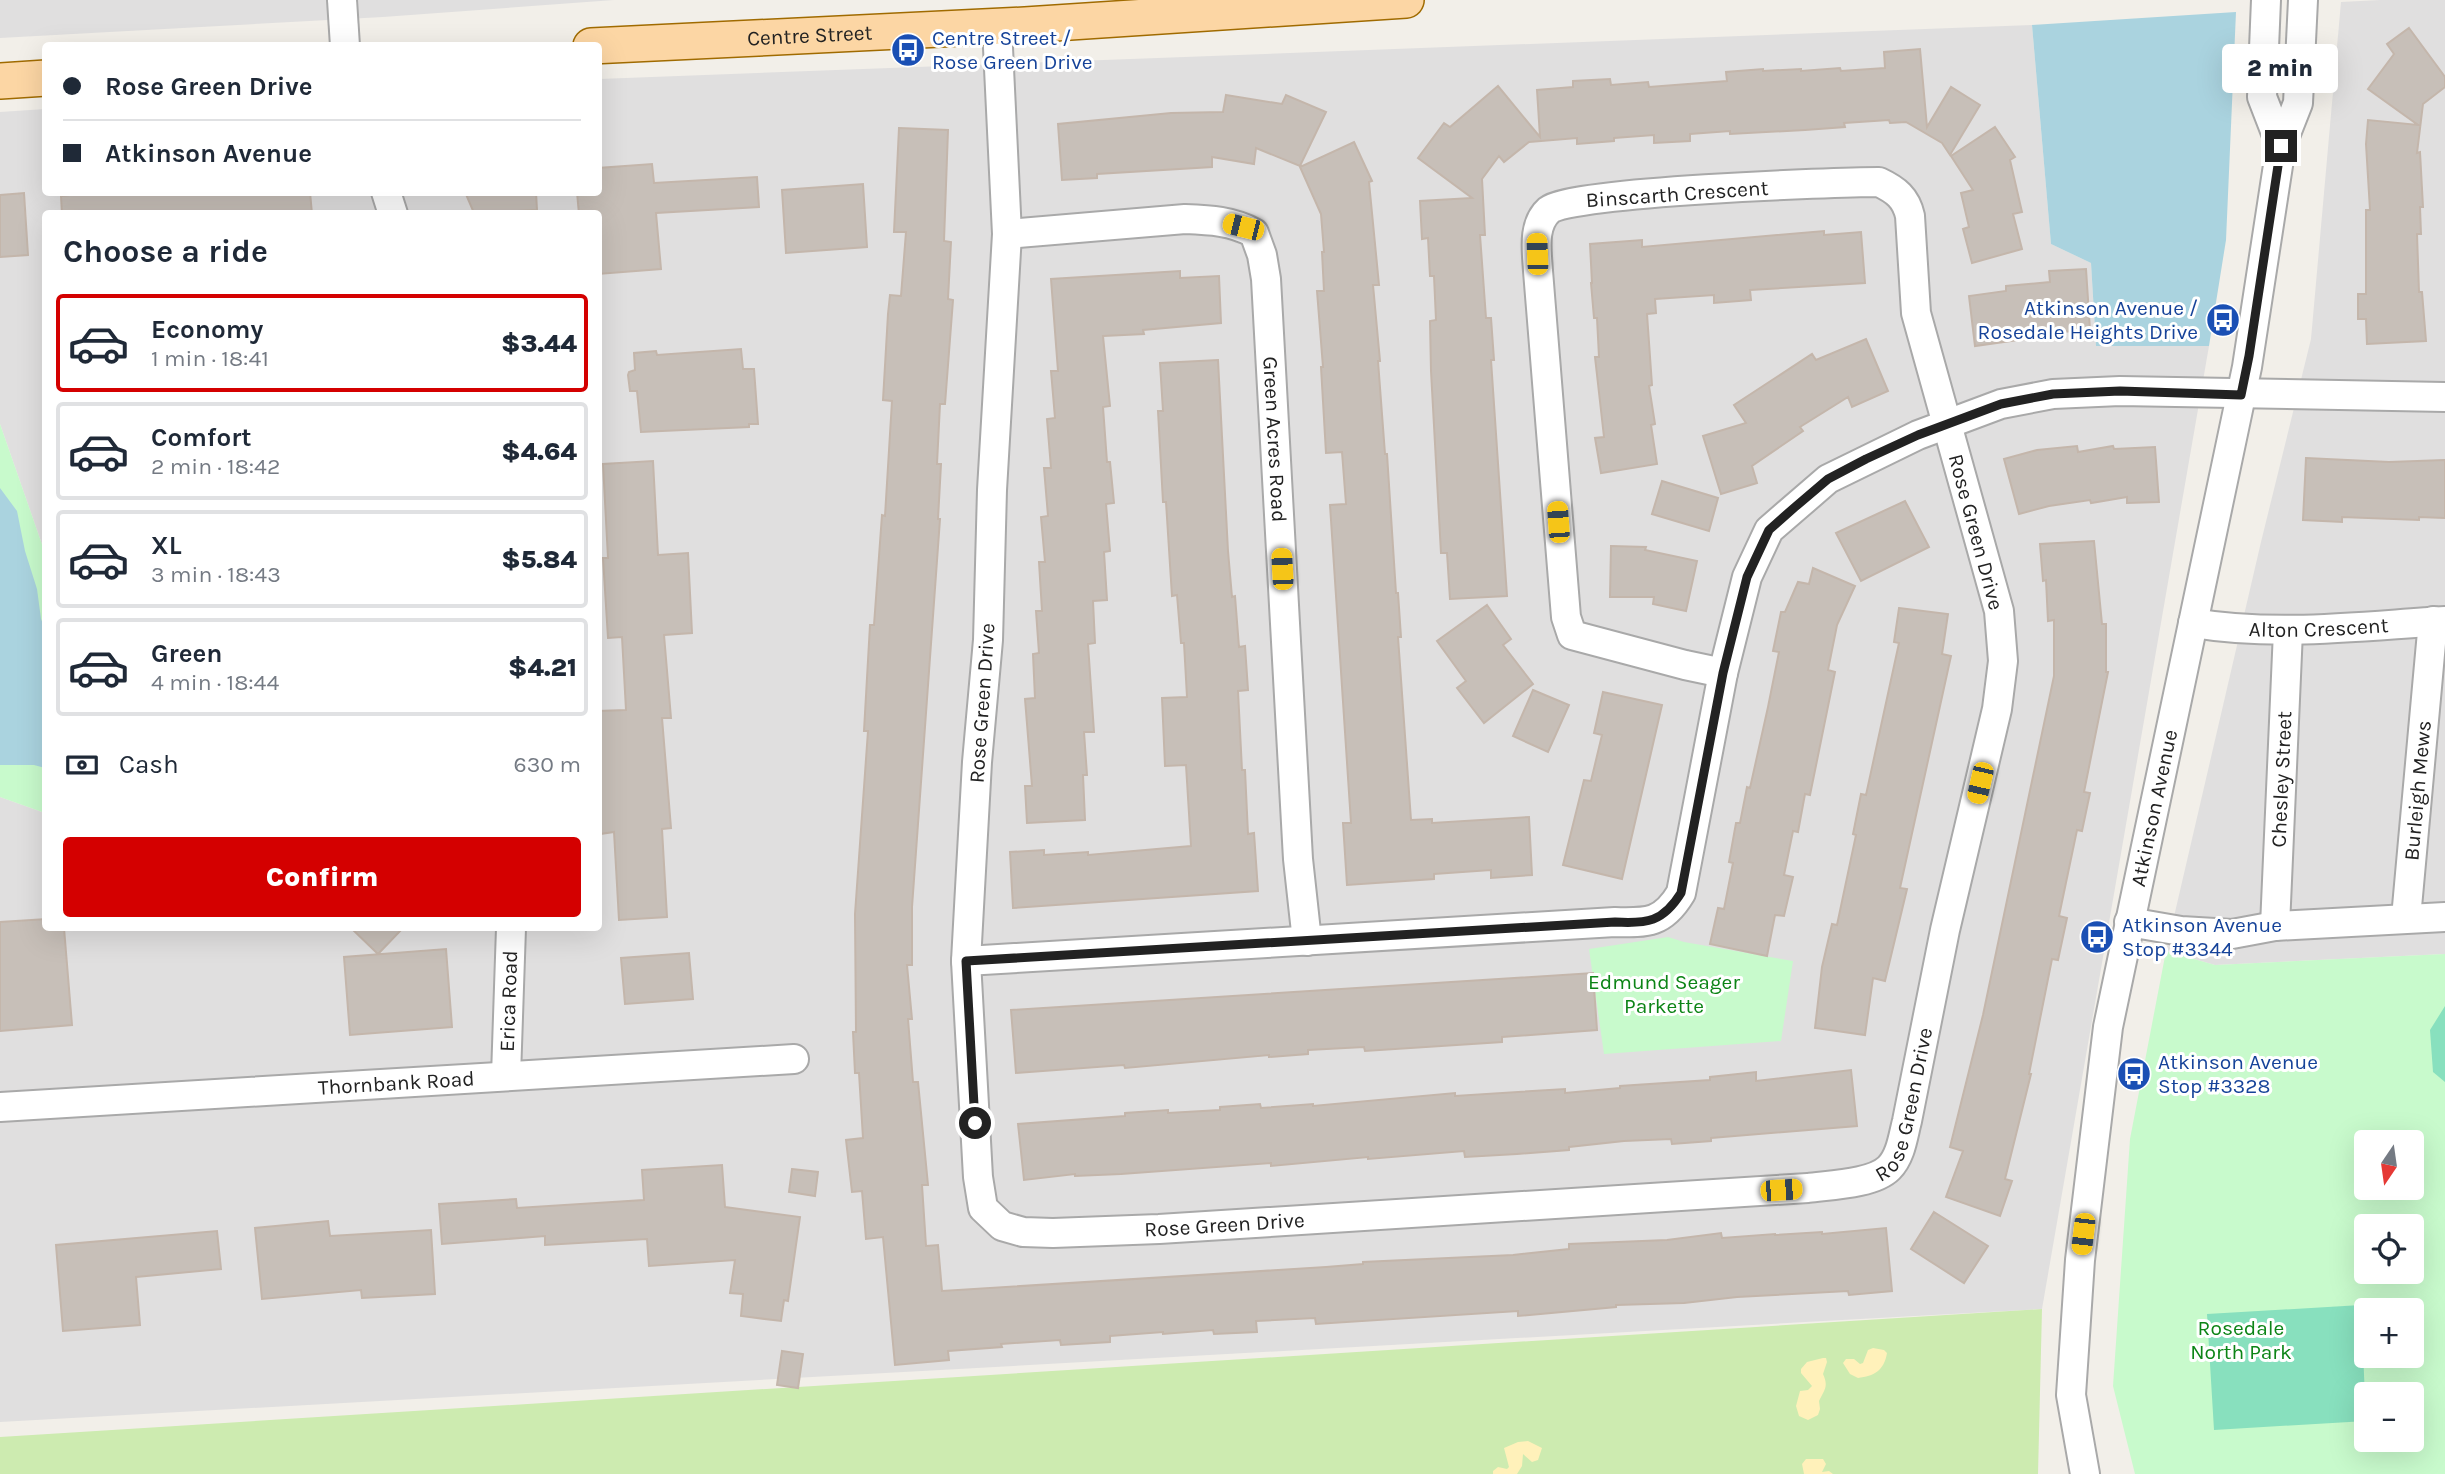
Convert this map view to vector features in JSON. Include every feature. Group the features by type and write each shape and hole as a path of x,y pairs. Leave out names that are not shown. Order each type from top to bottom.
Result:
{"main road":[{"name":"Centre Street","path":"602,45 997,27 1406,0"},
{"path":"0,81 42,78"}],"street":[{"path":"342,0 345,42"},
{"name":"Atkinson Avenue","path":"2266,0 2262,97 2281,146"},
{"name":"Atkinson Avenue","path":"2085,1474 2071,1395 2080,1259 2108,1027 2249,356 2281,146 2298,103 2303,0"},
{"name":"Rose Green Drive","path":"997,27 1007,234 992,490 988,640 976,762 966,961 978,1177 983,1208 1002,1226 1023,1232 1159,1229 1808,1188 1866,1180 1889,1169 1899,1152 1907,1121 1945,930 1997,709 2003,661 1999,611 1946,426"},
{"name":"Binscarth Crescent","path":"1723,673 1572,635 1566,617 1536,238 1541,219 1550,208 1619,196 1853,182 1879,182 1894,189 1907,202 1916,313 1946,426"},
{"name":"Green Acres Road","path":"1007,234 1185,219 1215,220 1243,227 1254,233 1262,255 1266,279 1298,859 1307,941"},
{"path":"966,961 1615,922 1644,923 1671,910 1681,893 1723,673 1747,577 1769,530 1828,479 1918,435 2001,404 2053,394 2120,391 2445,397"},
{"name":"Alton Crescent","path":"2193,623 2229,629 2288,631 2439,621"},
{"name":"Burleigh Mews","path":"2406,918 2439,621"},
{"name":"Chesley Street","path":"2275,926 2288,631"},
{"path":"2129,922 2182,931 2232,934 2275,926 2445,917"},
{"name":"Erica Road","path":"506,1076 511,931"},
{"name":"Thornbank Road","path":"0,1107 794,1059"}],"shaded area":[{"path":"0,0 614,0 383,17 0,38"},
{"path":"2445,0 2445,954 2215,965 2166,951 2311,339 2341,2"},
{"path":"2032,25 2051,244 2091,263 2096,346 2209,346 2042,1309 0,1422 0,797 42,812 42,931 602,931 602,210 42,210 42,544 0,424 0,112 42,109 42,196 602,196 602,79"}],"green space":[{"path":"0,424 42,544 42,812 0,797"},
{"name":"Edmund Seager Parkette","path":"1668,937 1793,961 1781,1041 1604,1054 1589,949"},
{"name":"Rosedale North Park","path":"2166,951 2215,965 2445,954 2445,1474 2135,1474 2113,1386 2130,1139"},
{"path":"2445,1006 2445,1082 2433,1072 2430,1030"},
{"path":"2354,1305 2354,1368 2364,1368 2364,1382 2354,1382 2354,1422 2214,1430 2207,1314"},
{"path":"2042,1309 2038,1474 0,1474 0,1437"}],"sand":[{"path":"1873,1348 1887,1353 1881,1368 1864,1377 1858,1378 1850,1374 1843,1363 1846,1359 1863,1363 1868,1350"},
{"path":"1826,1358 1827,1362 1823,1374 1826,1382 1819,1401 1820,1409 1818,1415 1808,1420 1799,1416 1796,1406 1800,1391 1808,1390 1812,1386 1801,1373 1801,1369 1807,1362"},
{"path":"1528,1441 1542,1448 1538,1460 1532,1462 1523,1454 1522,1466 1517,1474 1493,1474 1498,1467 1509,1467 1504,1448"},
{"path":"1806,1459 1823,1459 1826,1464 1822,1472 1829,1471 1833,1474 1804,1474 1802,1464"}],"water":[{"path":"2236,12 2226,240 2209,346 2096,346 2091,263 2051,244 2032,25"},
{"path":"0,488 17,511 25,551 37,589 42,622 42,767 0,765"}],"building":[{"path":"2409,28 2445,77 2445,87 2423,104 2417,153 2420,152 2423,207 2420,207 2421,234 2417,234 2419,292 2422,292 2426,341 2367,344 2366,319 2358,319 2358,294 2366,294 2366,210 2370,210 2366,144 2368,120 2418,125 2368,89 2394,54 2387,44"},
{"path":"1920,49 1927,127 1951,87 1980,105 1950,155 1942,143 1906,122 1890,123 1889,120 1844,123 1845,127 1805,130 1690,134 1690,141 1654,143 1654,135 1577,144 1577,138 1529,142 1504,162 1499,156 1482,179 1485,235 1480,235 1486,318 1491,318 1494,360 1491,360 1507,596 1450,599 1447,553 1441,553 1431,371 1430,321 1436,320 1434,276 1430,276 1428,238 1422,239 1420,201 1472,198 1418,158 1444,123 1450,127 1498,86 1540,137 1537,90 1573,87 1573,81 1610,79 1611,85 1648,82 1649,87 1727,81 1726,72 1763,69 1801,71 1840,68 1841,71 1885,68 1884,52"},
{"path":"1226,95 1282,104 1286,95 1326,112 1300,166 1256,148 1254,164 1212,157 1212,167 1097,174 1097,178 1062,180 1058,124 1171,113 1223,112"},
{"path":"1995,127 2015,157 2010,160 2022,212 2013,214 2022,249 1972,263 1963,229 1969,227 1961,193 1973,190 1951,156"},
{"path":"899,128 948,130 944,241 951,242 948,299 953,300 945,404 940,404 937,464 941,464 940,519 912,907 912,965 907,965 912,1019 908,1019 913,1082 918,1082 928,1185 922,1185 926,1246 938,1245 942,1291 1326,1267 1363,1262 1513,1255 1569,1249 1569,1244 1667,1240 1721,1233 1722,1238 1886,1228 1892,1291 1849,1295 1848,1291 1616,1305 1518,1316 1518,1311 1316,1324 1315,1318 1256,1321 1257,1332 1163,1332 1110,1336 1110,1342 1061,1345 1060,1340 1001,1344 1002,1347 948,1351 949,1360 895,1365 883,1237 866,1239 862,1191 852,1192 846,1140 863,1138 859,1073 855,1073 853,1032 856,1032 855,914 868,731 864,731 870,625 874,625 882,515 885,516 892,401 883,400 888,314 890,295 901,296 906,232 894,232"},
{"path":"1354,142 1372,181 1369,182 1379,285 1373,285 1398,593 1401,637 1398,637 1411,820 1432,819 1432,823 1529,817 1532,875 1491,878 1491,870 1434,874 1434,879 1347,885 1343,823 1351,823 1330,505 1346,504 1342,452 1326,453 1317,291 1324,291 1321,214 1300,167"},
{"path":"652,164 654,183 757,177 759,207 656,213 661,269 602,274 602,210 579,210 577,196 602,196 602,168"},
{"path":"863,184 867,247 786,253 782,190"},
{"path":"24,193 28,255 0,257 0,195"},
{"path":"61,196 310,196 312,210 62,210"},
{"path":"467,196 536,196 537,210 473,210"},
{"path":"1824,231 1824,235 1861,232 1865,283 1750,290 1751,300 1714,303 1714,295 1655,299 1656,313 1647,314 1652,385 1649,386 1655,424 1651,425 1657,464 1601,473 1595,438 1604,437 1595,357 1599,357 1590,244 1642,240 1642,247"},
{"path":"2086,269 2090,330 2045,333 2046,336 1975,346 1969,296 2006,291 2006,286 2050,282 2049,271"},
{"path":"1180,271 1180,278 1219,276 1221,323 1143,330 1144,334 1103,336 1110,406 1103,407 1107,462 1110,462 1114,503 1106,504 1110,551 1104,552 1107,600 1093,601 1095,643 1088,644 1094,732 1084,732 1087,775 1083,775 1085,820 1027,823 1025,786 1032,786 1025,699 1035,698 1033,654 1039,653 1036,611 1042,611 1039,562 1045,562 1041,517 1048,516 1044,468 1051,468 1047,419 1055,418 1051,371 1058,371 1051,279"},
{"path":"1866,339 1888,391 1852,407 1848,397 1800,427 1803,431 1752,466 1757,483 1721,494 1703,436 1746,423 1734,405 1812,354 1816,360"},
{"path":"741,349 743,369 754,369 758,424 749,424 749,427 641,432 637,391 630,391 628,375 635,370 634,353 656,351 657,355"},
{"path":"1218,360 1232,597 1235,596 1239,647 1245,646 1248,690 1238,691 1242,770 1245,770 1248,834 1254,833 1258,891 1013,908 1010,852 1044,850 1044,855 1088,852 1088,855 1191,846 1186,765 1165,766 1162,698 1187,697 1184,643 1181,643 1177,595 1172,596 1166,502 1163,502 1158,411 1163,411 1160,363"},
{"path":"2077,446 2078,452 2113,446 2114,449 2155,447 2159,502 2127,503 2127,497 2091,503 2090,500 2019,514 2004,459 2037,450"},
{"path":"2306,458 2389,462 2445,460 2445,518 2419,517 2419,520 2342,517 2342,522 2303,520"},
{"path":"653,461 658,555 688,553 692,633 664,635 671,718 662,718 671,828 662,829 667,917 619,920 614,832 602,834 602,711 626,710 622,637 608,638 603,558 608,558 603,464"},
{"path":"1662,481 1718,498 1709,531 1652,514"},
{"path":"1905,501 1929,547 1861,581 1836,533"},
{"path":"2094,541 2102,624 2106,624 2108,672 2084,792 2090,793 2082,831 2077,830 2059,916 2067,918 2058,960 2052,959 2031,1074 2005,1179 2012,1181 2000,1216 1946,1197 1963,1151 1950,1147 1983,1015 2054,676 2054,620 2048,621 2046,580 2043,581 2040,544"},
{"path":"1611,546 1646,547 1645,550 1697,561 1686,611 1653,604 1654,597 1610,597"},
{"path":"1813,568 1855,586 1837,625 1828,670 1835,672 1810,795 1805,794 1798,832 1793,831 1784,875 1793,877 1784,916 1775,915 1767,956 1710,944 1718,908 1724,909 1733,863 1729,862 1736,823 1740,823 1747,787 1750,788 1768,707 1779,652 1773,651 1781,612 1785,612 1798,582 1809,584"},
{"path":"1487,605 1511,639 1503,645 1533,684 1484,723 1457,688 1466,681 1437,641"},
{"path":"1899,608 1948,614 1942,654 1951,656 1900,888 1907,889 1885,981 1873,978 1865,1035 1815,1028 1822,967 1832,924 1837,925 1856,835 1853,834 1861,794 1866,795 1899,643 1894,642"},
{"path":"1533,690 1569,705 1548,752 1513,736"},
{"path":"1603,692 1662,705 1622,879 1563,865 1584,780 1591,781 1602,735 1594,733"},
{"path":"42,919 42,931 64,931 72,1025 0,1031 0,922"},
{"path":"354,931 400,931 378,954"},
{"path":"446,949 452,1027 350,1035 344,957"},
{"path":"689,953 693,999 625,1004 621,958"},
{"path":"1593,973 1597,1030 1502,1037 1502,1042 1365,1051 1364,1047 1308,1050 1308,1054 1016,1073 1011,1010"},
{"path":"1851,1070 1857,1126 1711,1138 1711,1141 1672,1144 1671,1139 1624,1141 1569,1147 1569,1150 1517,1154 1465,1157 1464,1151 1271,1166 1271,1163 1121,1174 1075,1174 1024,1180 1018,1124 1168,1110 1168,1113 1220,1110 1220,1107 1260,1104 1261,1108 1455,1093 1455,1096 1565,1089 1565,1093 1710,1080 1710,1077 1756,1072 1756,1081"},
{"path":"722,1165 725,1207 800,1217 788,1301 784,1300 781,1321 741,1316 743,1294 730,1293 735,1260 649,1266 647,1239 545,1245 545,1236 442,1244 439,1204 516,1199 517,1208 644,1200 642,1170"},
{"path":"792,1169 818,1172 815,1196 789,1192"},
{"path":"1934,1212 1988,1246 1964,1283 1911,1249"},
{"path":"328,1221 330,1236 431,1230 435,1294 362,1298 361,1290 262,1299 255,1228"},
{"path":"217,1231 221,1269 136,1277 140,1325 63,1331 56,1245"},
{"path":"782,1351 803,1354 798,1388 777,1385"}],"place":[{"name":"Centre Street / Rose Green Drive","path":"908,50"},
{"name":"Atkinson Avenue / Rosedale Heights Drive","path":"2223,320"},
{"name":"Atkinson Avenue Stop #3344","path":"2097,937"},
{"name":"Atkinson Avenue Stop #3328","path":"2134,1074"}],"route":[{"path":"975,1123 966,961 1615,922 1644,923 1671,910 1681,893 1723,673 1747,577 1769,530 1828,479 1918,435 2001,404 2053,394 2120,391 2241,395 2281,146"}]}
